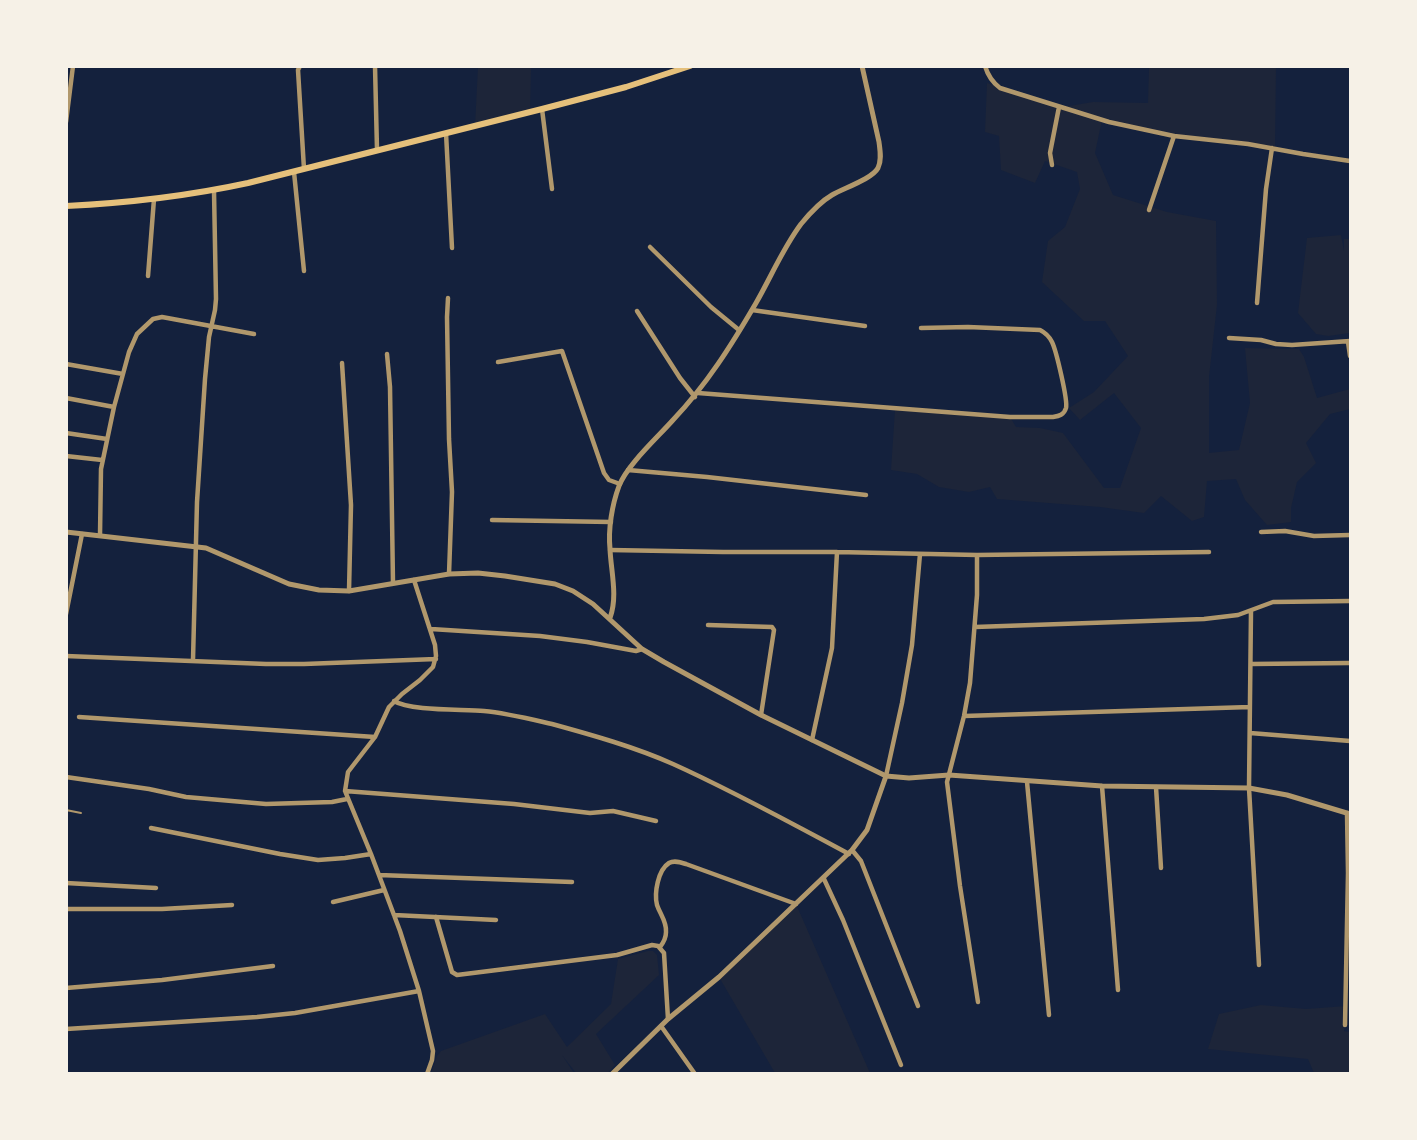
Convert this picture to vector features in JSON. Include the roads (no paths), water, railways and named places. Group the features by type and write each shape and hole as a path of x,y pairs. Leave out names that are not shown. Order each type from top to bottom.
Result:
{"main road":[{"path":"66,206 214,191 626,87 690,66"}],"street":[{"path":"66,122 73,66"},
{"path":"300,66 298,70 304,169"},
{"path":"374,66 377,150"},
{"path":"610,618 614,602 611,522 620,484 628,471 696,395 719,364 794,234 808,215 830,197 869,176 878,168 881,153 862,66"},
{"path":"985,66 993,83 1000,88 1109,122 1174,136 1350,161"},
{"path":"1052,164 1050,153 1059,107"},
{"path":"542,109 552,189"},
{"path":"446,133 452,248"},
{"path":"1149,210 1174,136"},
{"path":"1257,303 1272,148"},
{"path":"294,172 304,271"},
{"path":"193,660 195,546 205,379 216,299 214,191"},
{"path":"148,276 153,199"},
{"path":"650,247 711,307 739,330"},
{"path":"448,298 452,492 449,574"},
{"path":"752,310 865,326"},
{"path":"637,311 680,378 696,395 1010,417 1053,417 1064,412 1065,395 1054,347 1040,330 921,328"},
{"path":"100,535 102,460 114,407 136,334 152,319 162,317 254,334"},
{"path":"1229,338 1292,345 1349,341 1350,356"},
{"path":"498,362 562,351 604,473 609,480 620,484"},
{"path":"387,354 390,387 393,583"},
{"path":"342,363 351,505 349,591"},
{"path":"66,364 123,374"},
{"path":"66,398 114,407"},
{"path":"66,433 107,439"},
{"path":"66,456 102,460"},
{"path":"628,471 866,495"},
{"path":"492,520 611,522"},
{"path":"66,532 206,548 289,584 318,590 349,591 449,574 478,573 555,584 581,595 642,649 664,662 761,715 886,776 909,778 949,775 1102,786 1249,788 1287,795 1349,813 1345,1025"},
{"path":"1262,532 1350,536"},
{"path":"66,614 82,534"},
{"path":"610,550 977,555 1209,552"},
{"path":"813,740 832,648 837,552"},
{"path":"612,1073 824,878 851,852 867,830 886,776 902,703 912,645 920,554"},
{"path":"977,555 970,683 948,789 978,1002"},
{"path":"414,580 430,629 436,659 429,673 394,701 374,737 348,772 345,791 394,915 419,991 433,1051 427,1073"},
{"path":"975,627 1204,619 1227,617 1278,602 1350,601"},
{"path":"1251,611 1249,788 1259,965"},
{"path":"708,625 768,625 774,630 761,715"},
{"path":"430,629 540,636 636,652 642,649"},
{"path":"66,656 266,664 436,659"},
{"path":"1251,664 1350,663"},
{"path":"394,701 403,705 485,711 528,719 640,752 701,777 851,852 860,861 918,1006"},
{"path":"964,716 1250,707"},
{"path":"79,717 374,737"},
{"path":"1250,733 1350,741"},
{"path":"66,777 186,797 253,803 308,804 348,799"},
{"path":"1027,782 1049,1014"},
{"path":"1102,786 1118,990"},
{"path":"1156,787 1161,868"},
{"path":"345,791 514,804 590,813 612,811 656,821"},
{"path":"151,828 318,860 371,854"},
{"path":"660,947 667,934 657,903 658,882 665,867 672,862 686,864 796,904"},
{"path":"379,875 572,882"},
{"path":"824,878 901,1065"},
{"path":"66,883 156,888"},
{"path":"333,902 384,890"},
{"path":"66,909 162,909 232,905"},
{"path":"394,915 496,920"},
{"path":"436,917 452,972 457,975 660,947"},
{"path":"660,947 664,954 668,1019"},
{"path":"66,988 162,980 273,966"},
{"path":"66,1029 270,1016 419,991"},
{"path":"661,1026 695,1073"}],"lane":[{"path":"66,810 81,813"}]}
